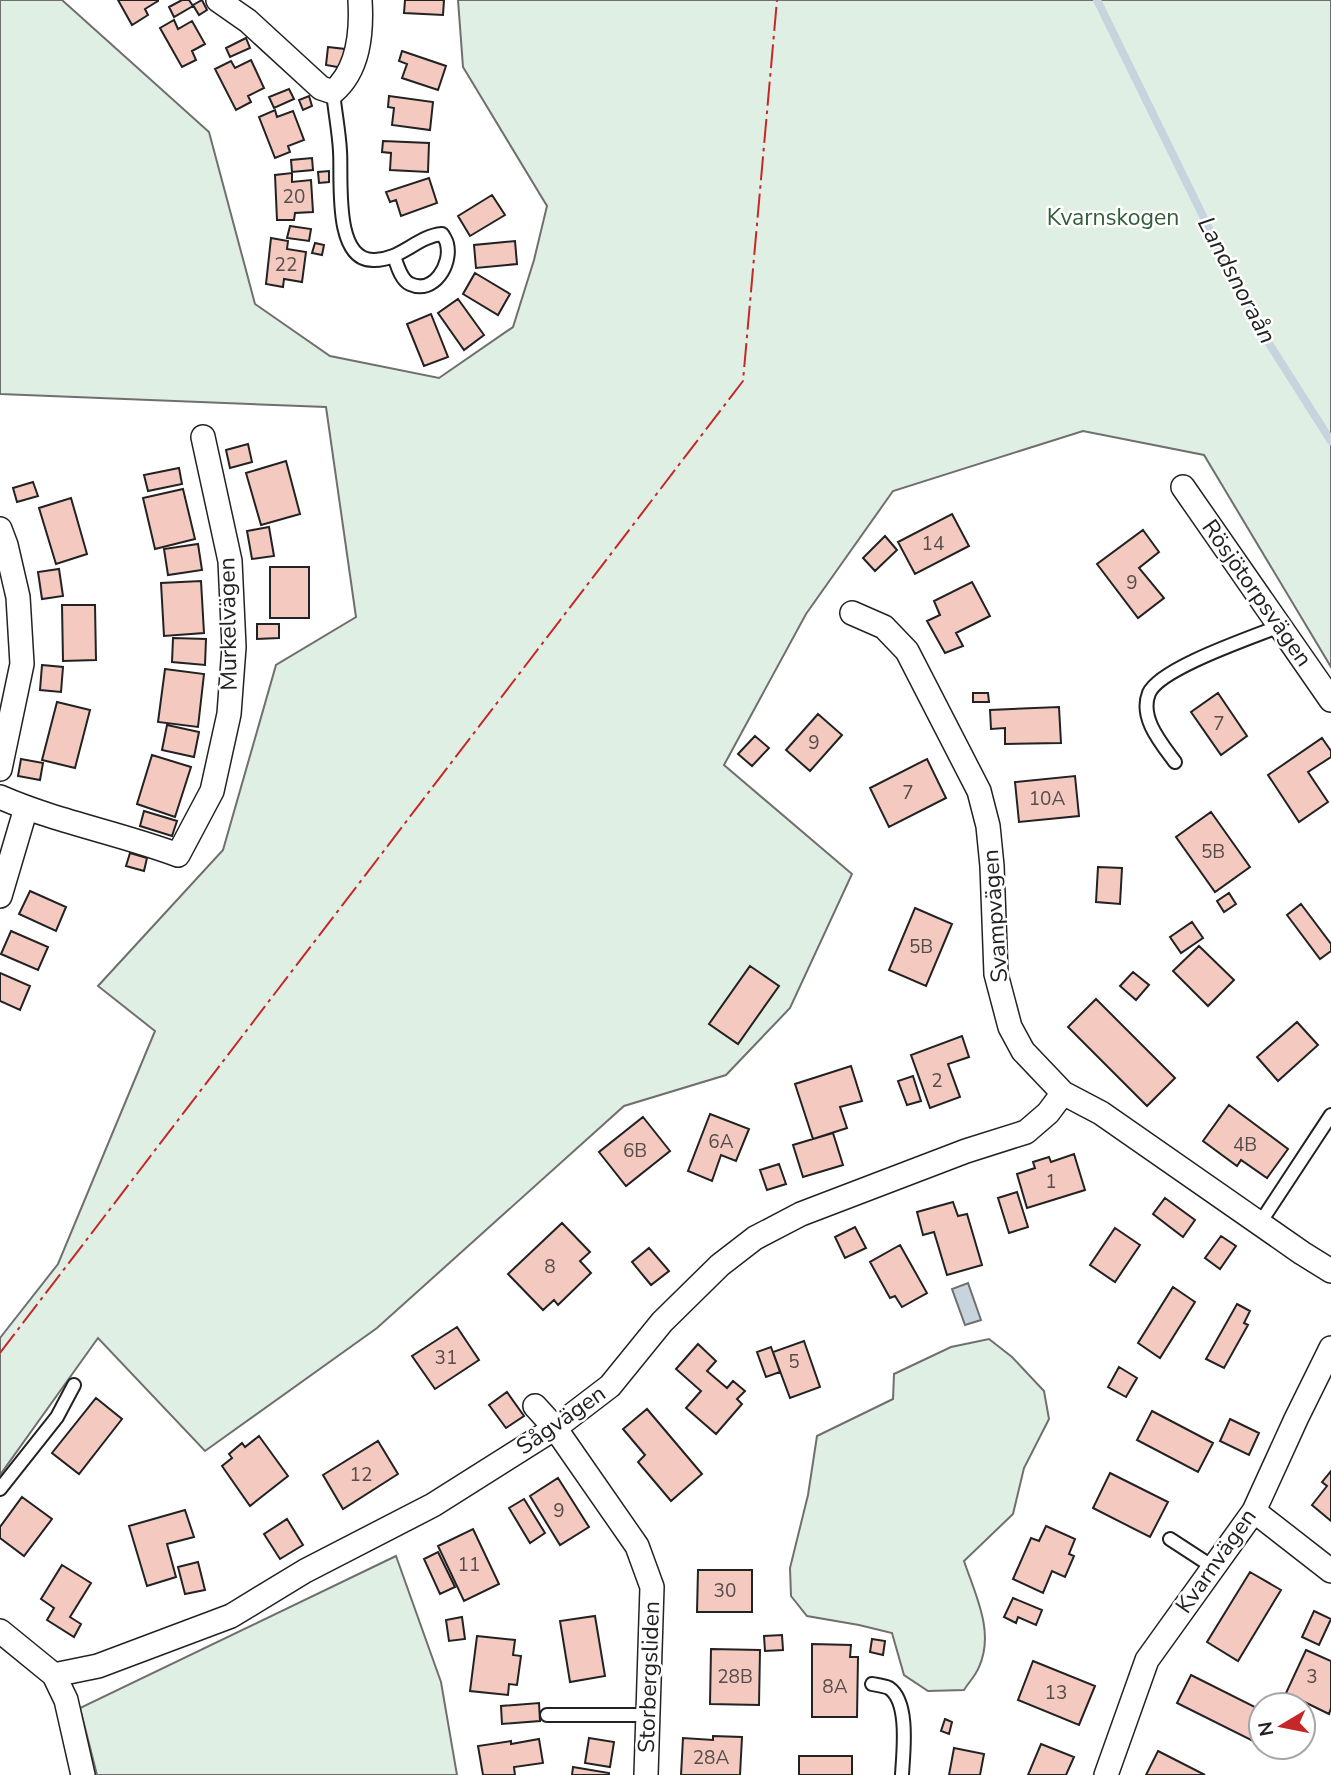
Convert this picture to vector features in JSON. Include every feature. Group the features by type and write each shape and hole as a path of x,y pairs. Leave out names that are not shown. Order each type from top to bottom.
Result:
{"street":[{"path":"218,0 248,21 321,88 333,92 344,83 358,51 362,19 360,0"},
{"name":"Murkelvägen","path":"0,797 26,808 143,842 177,855 212,791 229,714 234,647 230,561 203,437"},
{"name":"Rösjötorpsvägen","path":"1183,486 1331,700"},
{"path":"0,529 18,597 22,664 0,769"},
{"name":"Svampvägen","path":"852,613 884,627 907,651 979,790 988,826 992,866 996,974 1010,1027 1023,1051 1063,1093 1101,1113 1331,1271"},
{"path":"0,897 26,808"},
{"name":"Sågvägen","path":"54,1675 98,1667 231,1616 305,1571 433,1505 555,1428 610,1386 662,1322 720,1265 755,1238 801,1214 966,1151 1026,1132 1048,1113 1063,1093"},
{"name":"Kvarnvägen","path":"1106,1775 1147,1660 1254,1511 1331,1348"},
{"name":"Storbergsliden","path":"535,1406 555,1428 637,1546 652,1587 646,1775"},
{"path":"1254,1511 1331,1571"},
{"path":"0,1631 54,1675 66,1700 83,1775"}],"lane":[{"path":"333,92 341,155 342,209 351,249 363,260 376,261 394,256 432,235 442,234 447,243 448,257 445,268 436,280 424,286 411,285 404,279 394,256"},
{"path":"1174,762 1150,723 1147,706 1150,691 1161,680 1190,663 1280,626"},
{"path":"1260,1223 1331,1115"},
{"path":"0,1489 57,1417 74,1385"},
{"path":"1171,1539 1213,1567"},
{"path":"872,1684 888,1688 897,1698 905,1729 902,1775"},
{"path":"547,1715 648,1715"}],"green space":[{"name":"Kvarnskogen","path":"0,0 62,0 209,132 255,304 330,356 439,378 513,327 547,206 463,67 458,0 1331,0 1331,667 1204,455 1083,431 893,491 806,614 724,765 852,874 790,1008 726,1075 624,1106 377,1328 205,1451 98,1338 0,1475 0,1338 58,1264 155,1031 98,986 223,850 276,665 356,617 326,407 0,394"},
{"path":"989,1339 1012,1357 1044,1391 1049,1419 1024,1468 1013,1514 964,1561 982,1613 984,1627 985,1640 978,1670 964,1690 928,1691 904,1675 892,1633 807,1616 791,1596 790,1568 808,1495 817,1436 893,1399 894,1374 951,1347"},
{"path":"396,1556 441,1682 457,1775 97,1775 80,1708"}],"shaded area":[{"path":"968,1283 981,1320 965,1325 952,1289"}],"building":[{"path":"118,0 158,1 145,9 148,15 132,25"},
{"path":"182,0 189,0 193,6 174,17 169,7"},
{"path":"202,0 207,10 199,15 193,5"},
{"path":"405,0 444,0 443,15 404,13"},
{"path":"174,20 178,29 192,21 205,44 192,51 196,60 182,67 160,28"},
{"path":"246,38 250,48 230,57 226,48"},
{"path":"328,47 345,49 343,68 326,65"},
{"path":"402,51 446,66 438,90 402,78 407,64 399,61"},
{"path":"251,60 264,88 248,96 251,102 236,110 215,69 231,61 235,68"},
{"path":"289,89 294,99 274,108 269,97"},
{"path":"309,96 312,106 303,110 299,100"},
{"path":"389,96 433,102 430,130 392,125 394,108 388,107"},
{"path":"275,110 277,117 293,111 304,140 288,146 290,152 275,158 259,117"},
{"path":"383,141 429,143 428,172 390,170 391,153 382,152"},
{"path":"312,158 313,170 292,172 291,160"},
{"path":"329,171 329,182 319,183 318,172"},
{"path":"292,173 292,182 311,180 313,212 295,213 294,220 277,220 275,175"},
{"path":"429,178 437,203 401,216 396,200 390,202 386,192"},
{"path":"492,195 505,215 470,236 458,216"},
{"path":"290,226 311,229 309,241 287,238"},
{"path":"271,238 288,241 287,249 306,252 302,282 284,279 283,287 266,284"},
{"path":"515,241 517,264 476,268 474,245"},
{"path":"315,243 324,245 322,255 312,253"},
{"path":"475,273 510,294 498,315 463,294"},
{"path":"458,299 484,335 464,350 438,313"},
{"path":"431,314 448,357 424,366 407,324"},
{"path":"248,444 252,462 230,468 226,450"},
{"path":"286,461 300,514 261,525 246,473"},
{"path":"179,468 182,484 148,491 144,475"},
{"path":"33,482 38,496 17,502 13,488"},
{"path":"183,489 195,539 155,549 143,498"},
{"path":"71,498 87,554 56,564 39,508"},
{"path":"952,514 969,546 915,574 898,542"},
{"path":"269,527 274,556 252,559 247,531"},
{"path":"1143,530 1159,552 1139,568 1164,598 1138,618 1097,564"},
{"path":"885,536 897,550 875,571 863,558"},
{"path":"198,544 202,570 168,575 164,549"},
{"path":"270,567 309,567 309,618 270,618"},
{"path":"59,569 63,596 42,599 38,572"},
{"path":"201,581 204,633 164,636 161,583"},
{"path":"972,582 990,616 956,633 963,646 945,653 927,621 940,615 934,601"},
{"path":"62,605 95,605 96,660 63,661"},
{"path":"257,624 279,624 279,638 257,639"},
{"path":"173,638 206,639 205,665 172,662"},
{"path":"42,665 63,667 61,692 40,690"},
{"path":"165,669 204,674 198,727 158,722"},
{"path":"973,693 988,693 989,702 973,702"},
{"path":"1218,693 1247,736 1221,755 1191,712"},
{"path":"57,702 90,710 75,768 42,760"},
{"path":"1059,707 1061,743 1005,744 1005,728 991,729 990,710"},
{"path":"818,714 842,735 810,771 786,750"},
{"path":"167,725 199,732 194,757 162,750"},
{"path":"755,736 769,748 752,766 738,754"},
{"path":"1322,738 1331,751 1331,757 1308,772 1328,802 1299,822 1268,775"},
{"path":"152,755 191,767 175,817 137,804"},
{"path":"21,759 43,763 40,780 18,776"},
{"path":"927,759 946,798 889,827 870,788"},
{"path":"1075,776 1079,816 1019,822 1015,782"},
{"path":"144,811 177,821 172,836 140,826"},
{"path":"1211,812 1250,867 1215,892 1176,837"},
{"path":"130,853 147,858 144,871 126,866"},
{"path":"1098,867 1122,868 1120,904 1096,902"},
{"path":"30,891 66,907 56,931 19,914"},
{"path":"1229,893 1236,904 1224,912 1217,901"},
{"path":"1301,904 1331,944 1331,951 1320,959 1287,915"},
{"path":"915,908 952,924 926,986 889,970"},
{"path":"1192,922 1203,938 1181,953 1170,937"},
{"path":"11,931 48,947 38,970 1,954"},
{"path":"1199,946 1234,980 1208,1006 1173,971"},
{"path":"750,966 779,986 738,1044 709,1024"},
{"path":"1133,972 1149,985 1136,1000 1120,986"},
{"path":"0,973 30,986 20,1010 0,1001"},
{"path":"1096,999 1175,1078 1147,1106 1068,1027"},
{"path":"1297,1022 1318,1045 1278,1081 1257,1057"},
{"path":"962,1036 969,1057 948,1064 960,1097 930,1108 911,1055"},
{"path":"851,1066 862,1101 840,1107 847,1128 813,1139 795,1084"},
{"path":"913,1076 921,1101 907,1105 898,1081"},
{"path":"1229,1105 1288,1149 1267,1178 1241,1160 1237,1166 1203,1141"},
{"path":"710,1114 749,1129 736,1161 721,1155 712,1181 688,1171"},
{"path":"643,1117 670,1151 626,1186 599,1152"},
{"path":"833,1133 843,1165 803,1177 793,1145"},
{"path":"1074,1154 1085,1190 1027,1208 1017,1174 1035,1168 1033,1162 1049,1157 1051,1162"},
{"path":"779,1164 786,1184 767,1190 760,1170"},
{"path":"1017,1192 1028,1227 1009,1233 998,1198"},
{"path":"1165,1198 1195,1220 1183,1237 1153,1214"},
{"path":"953,1202 958,1216 967,1214 982,1265 947,1275 934,1232 923,1235 917,1212"},
{"path":"562,1223 590,1252 580,1261 591,1273 558,1305 554,1300 543,1310 508,1274"},
{"path":"855,1227 866,1248 845,1258 835,1237"},
{"path":"1115,1228 1140,1245 1115,1282 1090,1265"},
{"path":"1221,1236 1236,1246 1220,1269 1205,1258"},
{"path":"900,1245 927,1293 902,1307 895,1296 890,1298 870,1262"},
{"path":"649,1248 669,1271 651,1285 632,1262"},
{"path":"1173,1287 1195,1302 1160,1358 1138,1343"},
{"path":"1237,1304 1250,1311 1244,1323 1248,1325 1224,1368 1206,1359"},
{"path":"457,1327 479,1360 435,1389 412,1356"},
{"path":"804,1341 820,1387 790,1398 773,1352"},
{"path":"698,1344 716,1361 707,1371 727,1388 733,1381 745,1391 737,1399 742,1404 716,1434 686,1408 701,1391 676,1369"},
{"path":"771,1347 780,1372 766,1377 757,1352"},
{"path":"1119,1367 1137,1378 1126,1397 1108,1387"},
{"path":"507,1392 524,1416 506,1428 489,1405"},
{"path":"96,1398 122,1419 79,1474 52,1453"},
{"path":"647,1409 702,1474 671,1501 638,1462 645,1455 623,1429"},
{"path":"1152,1411 1213,1443 1198,1472 1137,1440"},
{"path":"1230,1419 1259,1433 1249,1455 1220,1441"},
{"path":"259,1436 288,1476 250,1506 222,1466 232,1458 229,1454 242,1443 245,1447"},
{"path":"378,1441 398,1474 343,1509 323,1475"},
{"path":"1331,1471 1331,1521 1312,1505 1327,1486 1322,1482"},
{"path":"1110,1473 1168,1502 1150,1537 1093,1508"},
{"path":"558,1478 589,1527 560,1545 530,1496"},
{"path":"22,1497 52,1519 24,1556 0,1538 0,1527"},
{"path":"524,1499 545,1533 530,1543 509,1508"},
{"path":"185,1510 194,1537 167,1544 176,1577 147,1586 129,1526"},
{"path":"287,1519 303,1545 280,1559 264,1534"},
{"path":"1046,1526 1075,1539 1069,1554 1074,1556 1065,1577 1052,1571 1043,1593 1013,1579 1031,1538 1039,1541"},
{"path":"473,1529 499,1584 464,1601 438,1546"},
{"path":"438,1552 455,1587 440,1594 424,1559"},
{"path":"198,1562 205,1590 185,1594 178,1567"},
{"path":"62,1565 91,1583 70,1617 81,1624 74,1637 47,1620 54,1608 41,1599"},
{"path":"698,1570 752,1570 752,1612 697,1612"},
{"path":"1250,1572 1281,1590 1238,1661 1207,1642"},
{"path":"1013,1598 1042,1610 1036,1625 1018,1617 1016,1623 1004,1617"},
{"path":"1314,1611 1331,1619 1319,1645 1302,1637"},
{"path":"595,1616 605,1676 570,1682 560,1621"},
{"path":"462,1617 465,1639 449,1641 446,1620"},
{"path":"782,1635 783,1650 765,1651 764,1636"},
{"path":"477,1636 515,1640 513,1655 521,1656 517,1685 509,1684 508,1695 470,1691"},
{"path":"872,1639 885,1641 883,1655 870,1652"},
{"path":"812,1644 851,1645 850,1657 858,1657 857,1717 812,1717"},
{"path":"711,1649 760,1650 759,1705 710,1704"},
{"path":"1306,1650 1331,1661 1329,1714 1317,1708 1317,1691 1287,1691"},
{"path":"1033,1661 1095,1686 1079,1725 1018,1700"},
{"path":"1191,1675 1247,1703 1247,1738 1177,1703"},
{"path":"539,1703 540,1721 502,1724 501,1706"},
{"path":"945,1719 952,1722 949,1734 941,1731"},
{"path":"713,1736 742,1737 740,1775 681,1775 683,1738 713,1740"},
{"path":"589,1738 614,1742 610,1767 585,1763"},
{"path":"539,1739 543,1763 514,1767 515,1775 483,1775 478,1746"},
{"path":"1041,1744 1074,1757 1066,1775 1028,1775"},
{"path":"954,1748 984,1754 980,1775 949,1775"},
{"path":"1158,1751 1205,1775 1146,1775"},
{"path":"799,1756 852,1756 852,1775 799,1775"},
{"path":"573,1767 609,1773 609,1775 572,1775"}],"waterway":[{"name":"Landsnoraån","path":"1097,0 1254,320 1331,441"}],"power":[{"path":"0,1353 743,381 777,0"}]}
